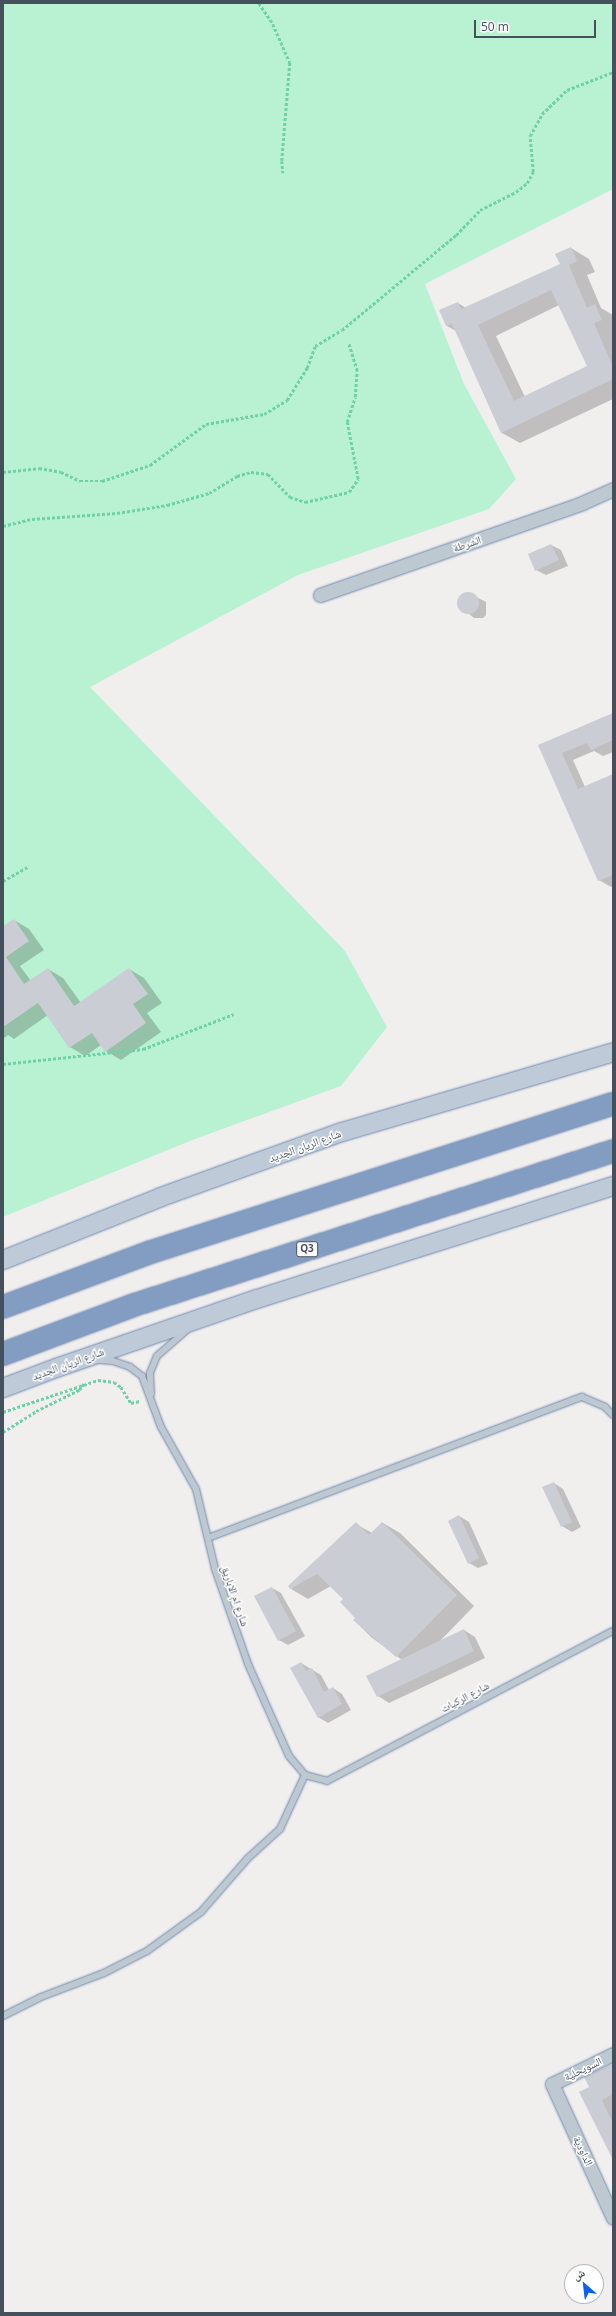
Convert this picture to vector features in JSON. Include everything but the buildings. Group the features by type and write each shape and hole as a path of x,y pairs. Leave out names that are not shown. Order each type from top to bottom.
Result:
{"highway":[{"path":"3,1307 158,1250 613,1104"},
{"name":"Q3","path":"3,1354 134,1305 613,1151"}],"main road":[{"name":"شارع الريان الجديد","path":"3,1260 161,1197 342,1132 532,1074 593,1059 613,1052"},
{"path":"593,1059 613,1064"},
{"name":"شارع الريان الجديد","path":"3,1388 204,1317 613,1186"}],"street":[{"name":"الشرطة","path":"320,595 582,503 613,489"},
{"name":"السويحلية","path":"552,2084 613,2054"},
{"name":"الداودية","path":"552,2084 613,2218"}],"lane":[{"name":"شارع ام الاباريق","path":"152,1397 150,1373 158,1356 204,1317"},
{"name":"شارع ام الاباريق","path":"79,1360 113,1360 130,1367 142,1376 152,1397 161,1427 196,1489 215,1569 248,1664 289,1756 305,1774"},
{"path":"208,1538 582,1397 605,1407 613,1415"},
{"name":"شارع الركيات","path":"305,1774 327,1781 613,1631"},
{"path":"3,2016 42,1996 104,1973 147,1951 201,1912 247,1859 280,1829 305,1774"}],"path":[{"path":"259,3 274,24 290,63 282,161 283,173"},
{"path":"3,472 39,468 60,472 80,482 102,481 150,465 206,424 264,414 287,400 307,368 315,346 342,330 456,235 480,210 516,192 527,183 533,172 530,136 542,114 567,90 613,72"},
{"path":"3,526 32,519 117,513 167,505 209,493 237,476 251,472 268,474 290,497 305,502 349,492 358,479 347,422 355,397 357,371 348,342"},
{"path":"3,881 27,867"},
{"path":"3,1064 143,1049 234,1014"},
{"path":"3,1412 84,1383 98,1380 114,1382 121,1387 131,1403 152,1397"},
{"path":"3,1432 36,1411 79,1390 84,1383"}],"green space":[{"path":"3,3 613,3 613,189 425,284 464,384 516,479 489,509 298,575 90,687 345,951 387,1027 341,1086 195,1139 3,1217"}]}
